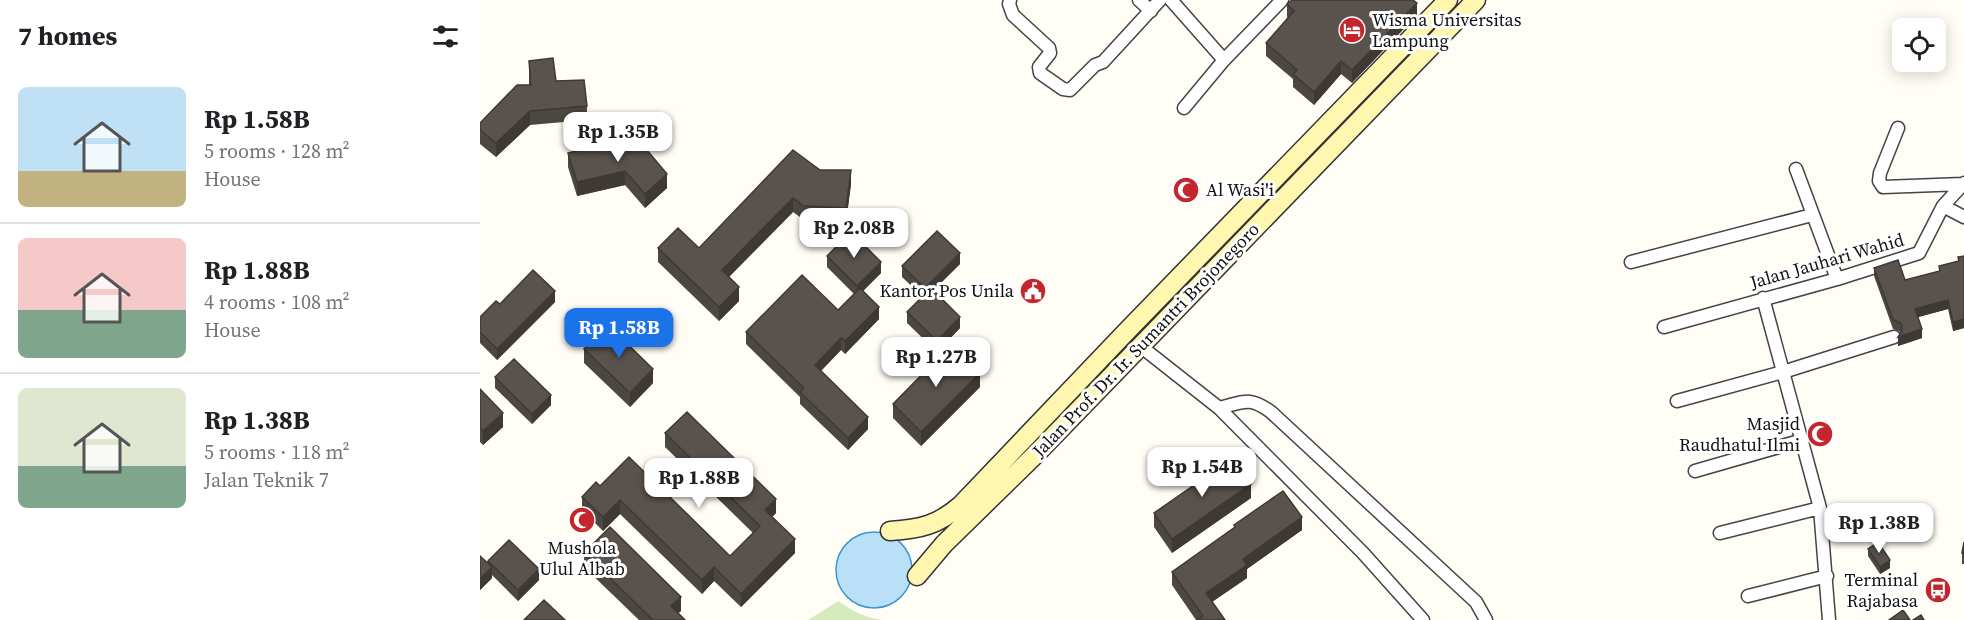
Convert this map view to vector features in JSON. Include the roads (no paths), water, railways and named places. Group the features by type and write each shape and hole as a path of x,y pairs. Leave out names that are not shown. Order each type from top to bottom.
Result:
{"street":[{"path":"1010,0 1013,15 1049,48 1050,53 1039,67 1040,74 1063,89 1070,90 1095,65 1103,62 1160,0"},
{"path":"1139,0 1151,11"},
{"path":"1171,0 1224,60"},
{"path":"1184,108 1224,60 1282,0"},
{"name":"Jalan Prof. Dr. Ir. Sumantri Brojonegoro","path":"890,531 932,525 962,505 1448,0"},
{"name":"Jalan Prof. Dr. Ir. Sumantri Brojonegoro","path":"917,576 944,544 1037,453 1139,345 1476,0"},
{"path":"1898,128 1880,173 1879,181 1883,187 1963,184"},
{"path":"1796,168 1837,279"},
{"name":"Jalan Jauhari Wahid","path":"1664,327 1837,279 1919,253 1943,206 1963,184"},
{"path":"1265,189 1278,203"},
{"path":"1943,206 1964,217"},
{"path":"1631,262 1812,215"},
{"path":"1763,298 1820,508 1829,620"},
{"path":"1677,401 1783,372 1894,337"},
{"path":"1139,345 1219,408 1363,553 1423,620"},
{"path":"1219,408 1247,401 1258,403 1271,412 1476,602 1486,620"},
{"path":"1695,471 1803,440"},
{"path":"1720,533 1820,508"},
{"path":"1748,596 1827,576"}],"water":[{"path":"874,532 888,535 901,543 909,556 912,570 909,584 901,597 888,605 874,608 860,605 847,597 839,584 836,570 839,556 847,543 860,535"}],"place":[{"name":"Wisma Universitas Lampung","path":"1352,30"},
{"name":"Al Wasi'i","path":"1186,190"},
{"name":"Kantor Pos Unila","path":"1033,291"},
{"name":"Masjid Raudhatul Ilmi","path":"1820,434"},
{"name":"Mushola Ulul Albab","path":"582,520"},
{"name":"Terminal Rajabasa","path":"1938,590"}]}
